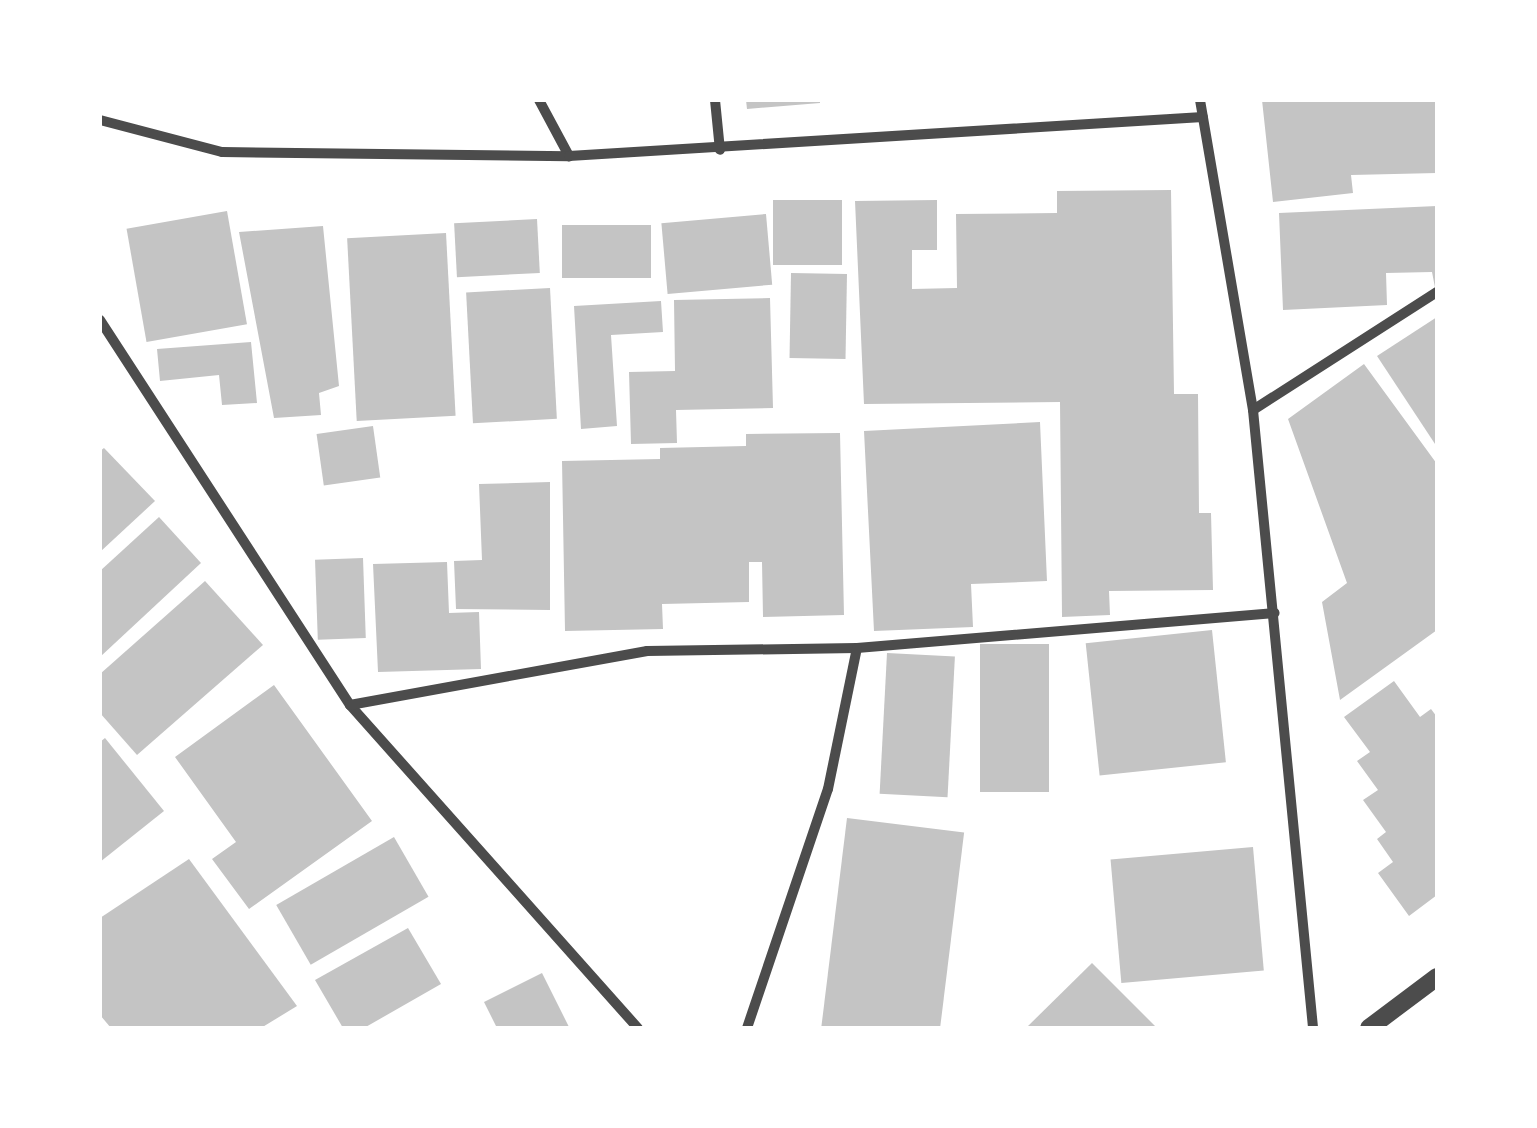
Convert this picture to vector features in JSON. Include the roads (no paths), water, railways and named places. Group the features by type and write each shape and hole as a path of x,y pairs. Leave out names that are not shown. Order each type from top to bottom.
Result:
{"street":[{"path":"539,100 568,156"},
{"path":"714,100 720,150"},
{"path":"1200,100 1253,410 1314,1028"},
{"path":"101,116 222,152 568,156 720,150 1203,118"},
{"path":"1253,410 1437,292"},
{"path":"100,320 350,706 638,1028"},
{"path":"350,706 647,651 857,648 1275,613"},
{"path":"747,1028 828,789 857,648"},
{"path":"1369,1028 1437,977"}]}
